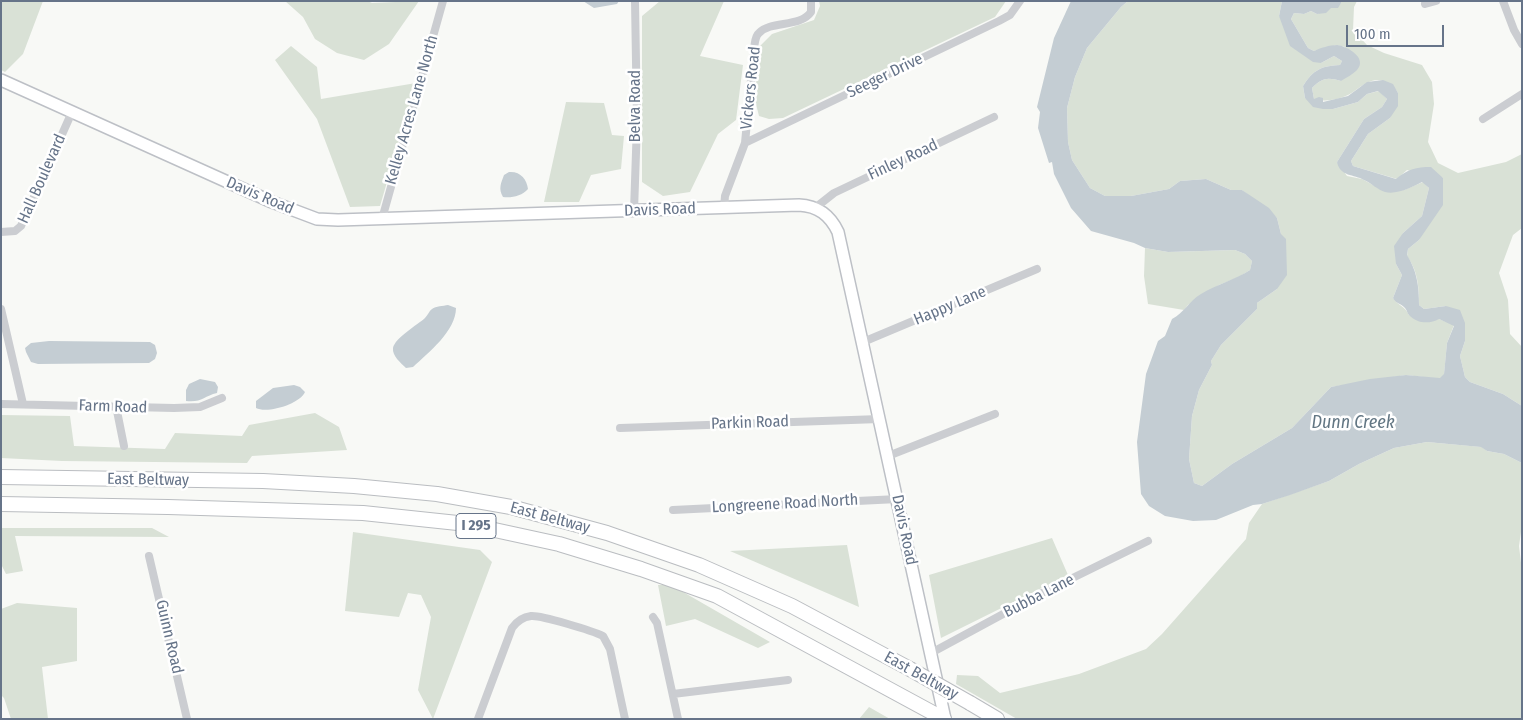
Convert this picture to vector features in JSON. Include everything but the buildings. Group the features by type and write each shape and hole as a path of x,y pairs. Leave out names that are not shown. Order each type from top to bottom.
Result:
{"highway":[{"name":"East Beltway","path":"1,477 263,482 354,486 437,494 511,507 607,533 699,565 792,606 910,669 997,719"},
{"name":"East Beltway","path":"1,504 363,513 467,524 559,544 642,569 717,596 945,719"}],"street":[{"name":"Kelley Acres Lane North","path":"382,219 443,1"},
{"name":"Belva Road","path":"634,211 637,123 635,1"},
{"name":"Vickers Road","path":"724,208 725,196 745,143 756,36 762,30 804,19 811,12 811,1"},
{"name":"Seeger Drive","path":"745,143 999,22 1010,15 1020,1"},
{"path":"1425,4 1436,1"},
{"path":"1502,1 1522,44"},
{"name":"Davis Road","path":"1,80 264,198 307,216 328,220 799,205 815,208 831,218 838,232 945,719"},
{"path":"1483,119 1522,94"},
{"name":"Hall Boulevard","path":"1,232 15,232 21,226 72,112"},
{"name":"Finley Road","path":"815,208 834,193 994,116"},
{"name":"Happy Lane","path":"863,342 1037,269"},
{"path":"1,309 23,404"},
{"name":"Farm Road","path":"1,404 174,408 200,406 222,398"},
{"path":"116,406 124,446"},
{"path":"888,456 995,414"},
{"name":"Parkin Road","path":"620,428 880,419"},
{"name":"Longreene Road North","path":"673,510 898,499"},
{"name":"Bubba Lane","path":"931,653 1042,593 1148,541"},
{"name":"Guinn Road","path":"149,556 187,719"},
{"path":"518,611 522,618"},
{"path":"478,719 512,628 522,618 535,616 603,636 610,649 625,719"},
{"path":"653,617 657,623 678,719"},
{"path":"673,694 788,680"}],"shaded area":[{"path":"1,1 43,1 23,54 5,72 1,70"},
{"path":"285,1 367,1 372,3 419,1 389,44 364,60 337,53 315,39 303,17"},
{"path":"660,1 724,1 700,56 743,65 736,120 718,134 690,192 663,196 642,182 642,16"},
{"path":"819,1 1006,1 995,17 783,118 769,119 759,116 754,96 760,46 772,34 814,20 820,6"},
{"path":"1128,1 1282,1 1279,16 1321,63 1334,56 1342,61 1340,65 1328,66 1310,76 1303,86 1305,98 1333,109 1358,102 1367,94 1379,91 1387,99 1382,107 1364,119 1337,162 1347,176 1362,179 1386,192 1404,190 1423,182 1429,188 1422,216 1403,233 1396,264 1402,275 1393,298 1409,315 1439,319 1454,325 1447,343 1444,375 1440,379 1406,375 1331,387 1292,428 1232,464 1202,486 1194,483 1189,459 1192,416 1199,390 1212,365 1211,361 1221,345 1257,309 1257,303 1277,289 1281,234 1277,218 1242,190 1231,190 1206,179 1180,181 1169,189 1131,196 1105,196 1090,188 1072,160 1068,142 1067,108 1075,77 1087,48"},
{"path":"1341,1 1357,1 1354,7 1353,30 1367,45 1384,53 1422,65 1432,82 1434,104 1428,142 1438,163 1458,173 1506,162 1522,154 1522,228 1513,235 1499,273 1508,300 1510,334 1522,347 1522,406 1503,394 1470,382 1465,377 1460,356 1465,341 1446,306 1424,309 1419,305 1417,279 1414,267 1407,256 1408,249 1419,240 1443,178 1407,170 1397,179 1353,166 1351,161 1368,134 1390,118 1398,93 1392,85 1384,81 1375,80 1340,98 1314,99 1312,88 1319,82 1325,79 1341,81 1345,47 1337,45 1314,51 1308,48 1291,19 1294,13 1304,14 1311,11 1317,14 1341,3"},
{"path":"291,46 317,67 321,99 416,83 380,206 350,207 317,119 275,60"},
{"path":"566,102 604,103 612,135 624,136 621,169 591,175 579,202 544,202"},
{"path":"1145,248 1168,252 1235,250 1245,254 1252,261 1250,270 1239,277 1219,285 1188,305 1184,310 1148,304 1144,276"},
{"path":"315,413 339,427 347,450 252,456 247,463 62,461 1,458 1,415 70,416 74,446 165,449 175,433 242,436 249,425"},
{"path":"1427,442 1482,447 1487,451 1504,454 1522,463 1519,546 1522,571 1522,719 1017,719 956,684 957,675 978,676 1000,693 1079,674 1146,649 1162,634 1246,539 1249,523 1262,504 1329,481 1359,464 1394,448"},
{"path":"1,528 152,528 169,537 15,536 23,571 6,574 1,564"},
{"path":"353,532 480,550 492,562 433,719 418,690 431,617 421,595 408,593 399,617 345,611"},
{"path":"1052,538 1068,575 941,638 929,575"},
{"path":"847,545 859,607 730,551"},
{"path":"658,585 671,585 770,642 758,648 695,619 666,626"},
{"path":"17,603 77,608 77,661 42,667 48,719 11,719 4,698 1,695 1,609"},
{"path":"869,707 890,719 859,719"}],"water":[{"path":"583,1 619,1 617,4 594,8"},
{"name":"Dunn Creek","path":"1071,1 1128,1 1087,48 1075,77 1067,108 1068,142 1072,160 1090,188 1105,196 1131,196 1169,189 1180,181 1206,179 1231,190 1242,190 1269,208 1277,218 1281,234 1286,239 1287,275 1277,289 1257,303 1257,309 1221,345 1211,361 1212,365 1199,390 1192,416 1189,459 1194,483 1202,486 1232,464 1292,428 1331,387 1370,379 1406,375 1440,378 1444,374 1447,343 1454,326 1439,319 1432,322 1420,322 1412,318 1406,309 1393,298 1402,275 1396,264 1394,246 1403,233 1422,216 1429,188 1422,182 1399,191 1385,192 1367,181 1344,173 1337,162 1364,119 1382,107 1387,99 1378,91 1367,94 1358,102 1333,109 1313,107 1305,98 1303,86 1310,76 1318,70 1328,66 1340,65 1342,61 1334,56 1321,63 1313,62 1290,46 1279,16 1282,1 1341,1 1338,8 1331,8 1326,13 1317,14 1311,11 1304,14 1294,13 1291,19 1308,48 1314,51 1331,46 1341,46 1355,53 1360,61 1360,66 1357,70 1341,81 1325,79 1312,88 1314,99 1323,98 1323,102 1348,96 1367,82 1383,80 1393,84 1398,93 1398,106 1390,118 1368,134 1351,161 1353,166 1396,179 1412,169 1431,167 1443,178 1443,205 1419,240 1408,249 1407,255 1417,279 1419,305 1424,309 1446,306 1460,310 1465,323 1465,341 1460,356 1465,377 1470,382 1503,394 1522,406 1522,463 1504,454 1487,451 1481,447 1427,442 1394,448 1359,464 1329,481 1262,504 1253,505 1216,520 1193,521 1165,516 1149,506 1141,494 1137,442 1146,374 1158,341 1165,336 1172,319 1180,314 1197,297 1250,270 1252,261 1245,254 1235,250 1168,252 1145,248 1091,231 1071,208 1054,174 1052,162 1049,163 1038,128 1040,112 1037,107 1054,38"},
{"path":"509,172 522,176 528,189 517,196 503,197 500,189 501,183 504,175"},
{"path":"448,305 456,308 455,317 446,333 413,367 406,368 394,354 393,348 395,344 425,318 432,309"},
{"path":"49,341 150,342 155,345 157,353 155,359 149,363 38,364 31,362 25,348 31,343"},
{"path":"200,379 215,382 218,387 217,393 199,400 186,401 186,390 189,384"},
{"path":"294,385 300,387 305,392 297,400 275,409 261,410 256,408 256,401 273,388"}]}
